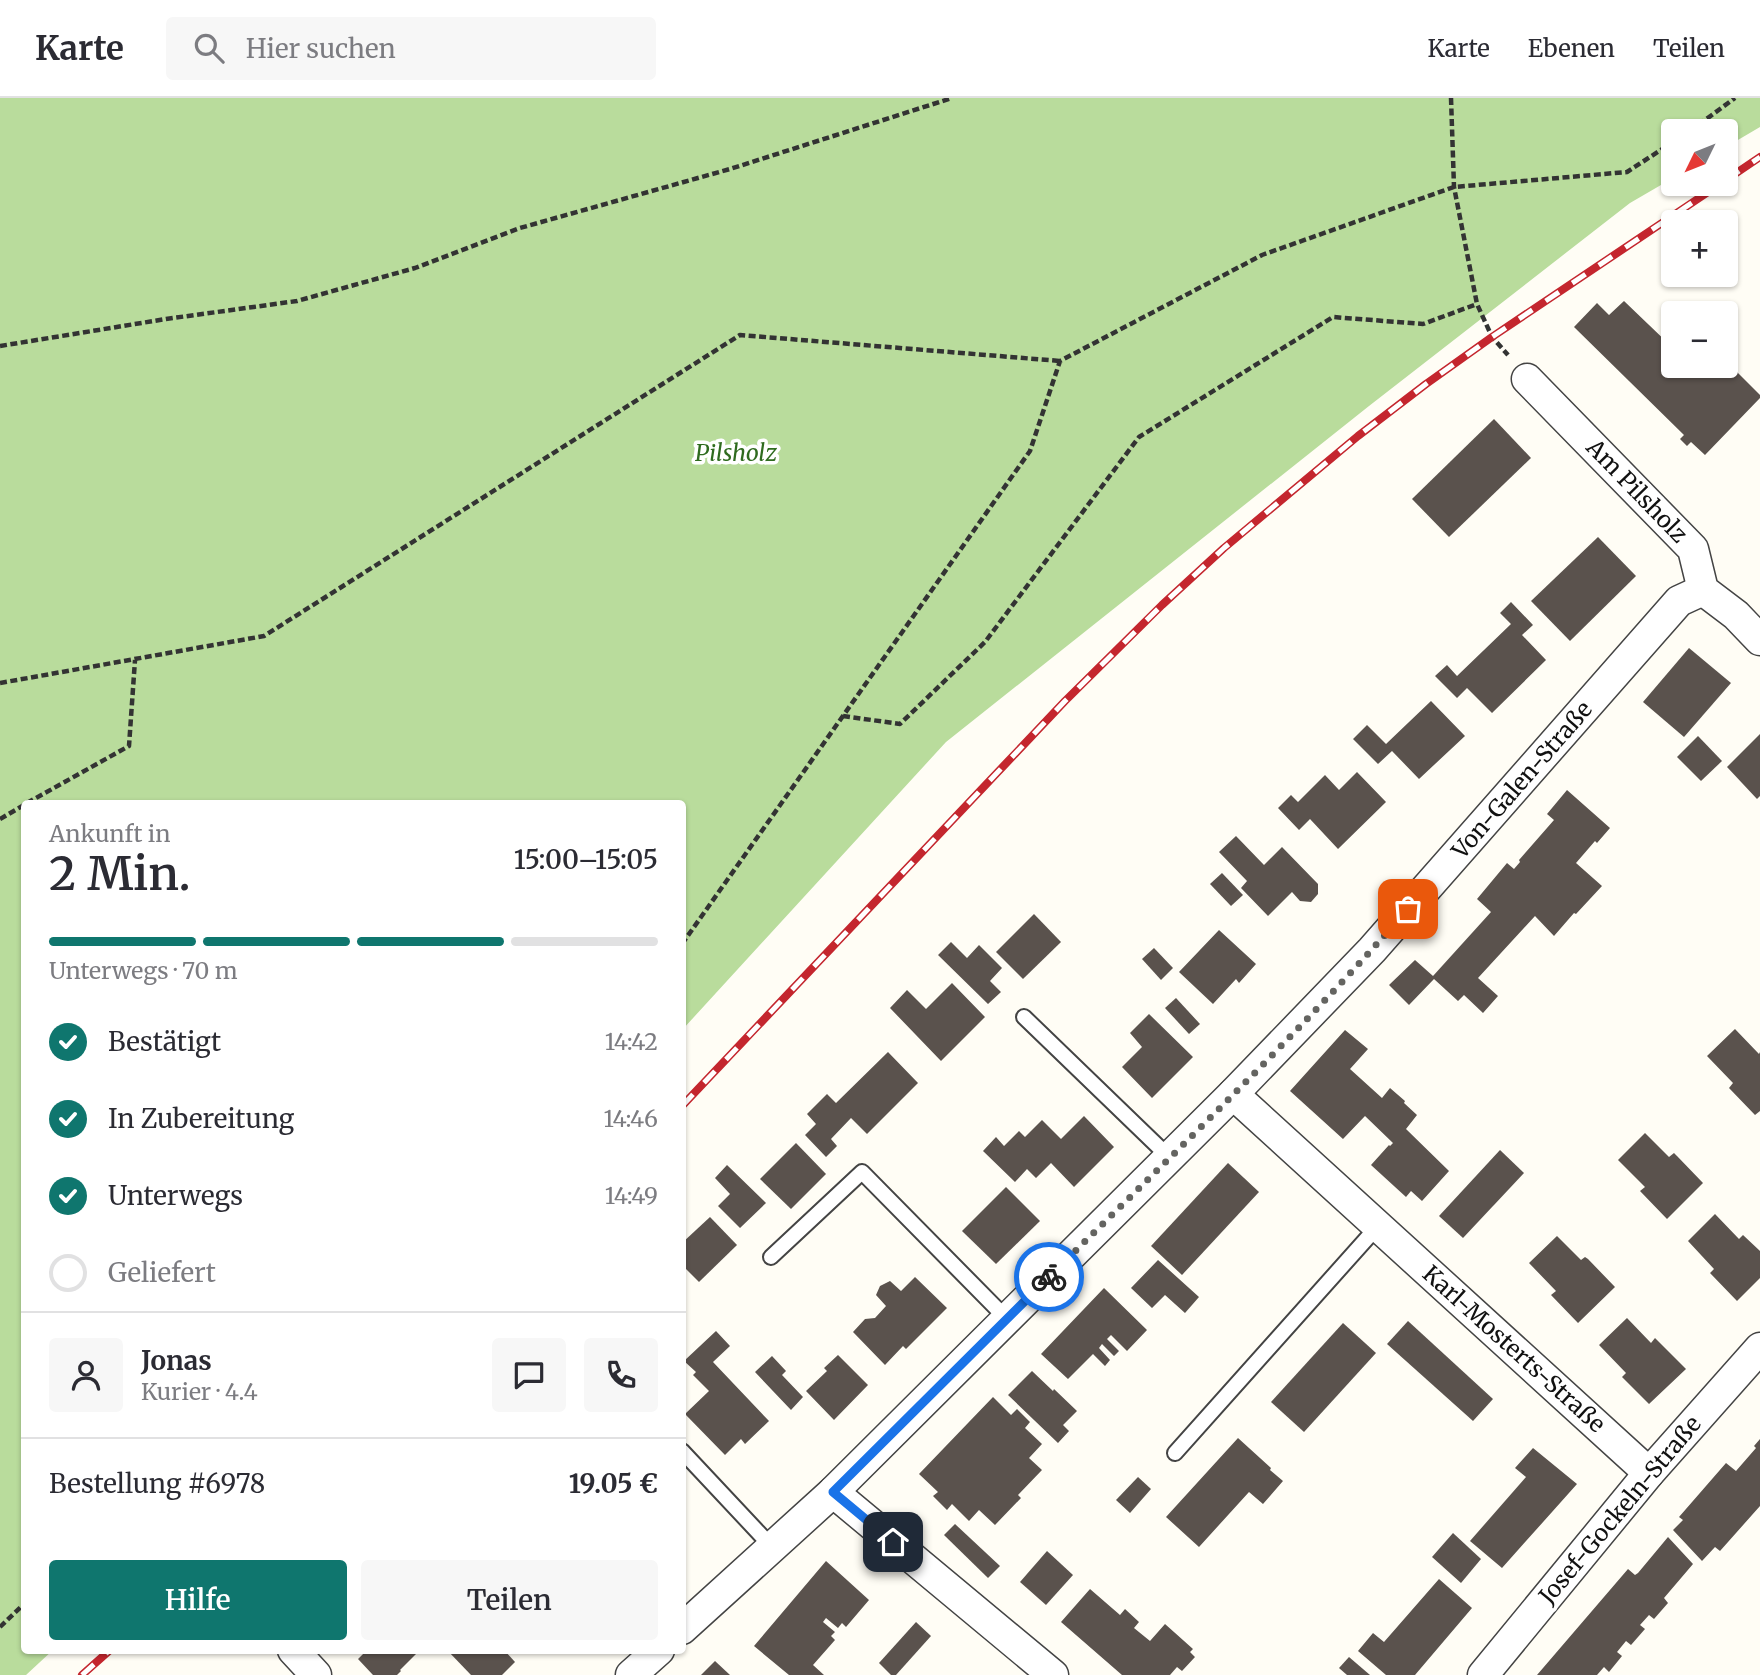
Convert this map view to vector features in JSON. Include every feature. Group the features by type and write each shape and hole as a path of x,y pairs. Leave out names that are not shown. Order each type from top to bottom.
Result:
{"street":[{"name":"Am Pilsholz","path":"1527,379 1693,549 1703,590"},
{"path":"1703,590 1736,615 1760,640"},
{"name":"Von-Galen-Straße","path":"686,1625 833,1492 1233,1094 1372,950 1679,601 1703,590"},
{"name":"Karl-Mosterts-Straße","path":"1233,1094 1649,1473"},
{"name":"Josef-Gockeln-Straße","path":"1483,1675 1649,1473 1760,1348"},
{"path":"833,1492 1053,1675"},
{"path":"297,1654 316,1675"},
{"path":"631,1675 655,1654"}],"lane":[{"path":"1024,1017 1169,1157"},
{"path":"771,1257 862,1172 1007,1319"},
{"path":"1175,1452 1378,1226"},
{"path":"686,1455 772,1547"}],"path":[{"path":"0,346 297,301 415,268 520,228 730,169 953,98"},
{"path":"1451,98 1454,187 1477,304 1492,337 1527,379"},
{"path":"1706,119 1735,98"},
{"path":"0,683 264,636 740,335 1060,361 1262,255 1454,187 1627,172 1661,150"},
{"path":"843,716 900,724 985,642 1139,438 1333,317 1423,324 1477,304"},
{"path":"686,938 1030,450 1060,361"},
{"path":"33,800 129,746 135,660"},
{"path":"0,819 21,807"},
{"path":"0,1627 21,1607"}],"green space":[{"name":"Pilsholz","path":"0,98 1760,98 1760,127 1738,140 1738,119 1661,119 1661,185 1630,203 1369,406 946,742 686,1026 686,800 21,800 21,1654 49,1654 26,1675 0,1675"}],"building":[{"path":"1624,301 1661,336 1661,378 1738,378 1738,373 1760,398 1705,455 1691,442 1687,446 1680,439 1684,435 1574,327 1597,303 1609,315"},
{"path":"1494,419 1531,458 1449,537 1412,499"},
{"path":"1598,537 1636,576 1570,641 1531,601"},
{"path":"1511,602 1533,625 1522,635 1546,660 1492,713 1467,688 1457,698 1435,676 1447,665 1457,676 1511,624 1500,613"},
{"path":"1689,648 1731,683 1684,737 1643,702"},
{"path":"1431,701 1465,736 1419,779 1392,751 1378,764 1353,739 1367,725 1386,744"},
{"path":"1760,734 1760,796 1757,799 1727,767"},
{"path":"1698,736 1722,761 1701,781 1677,757"},
{"path":"1357,772 1386,802 1338,849 1310,819 1299,830 1278,808 1291,795 1298,802 1325,775 1339,790"},
{"path":"1567,790 1610,828 1576,863 1602,886 1554,936 1535,916 1478,978 1498,996 1483,1013 1464,995 1458,1001 1434,979 1409,1005 1389,985 1415,960 1433,976 1491,912 1477,899 1507,863 1514,869 1520,862 1554,820 1547,814"},
{"path":"1236,836 1264,865 1282,847 1318,884 1318,894 1311,902 1300,901 1292,892 1268,916 1241,888 1247,881 1219,852"},
{"path":"1222,873 1243,895 1231,906 1210,884"},
{"path":"1034,914 1061,942 1023,979 996,952"},
{"path":"1219,930 1256,964 1239,983 1236,979 1213,1004 1179,972"},
{"path":"951,942 967,958 979,945 1002,968 990,981 1001,992 988,1004 938,955"},
{"path":"1154,948 1173,968 1161,980 1142,959"},
{"path":"952,983 985,1017 941,1061 890,1008 907,990 926,1009"},
{"path":"1176,998 1200,1024 1189,1034 1165,1008"},
{"path":"1149,1014 1193,1057 1152,1098 1122,1067 1142,1047 1130,1033"},
{"path":"1735,1029 1759,1054 1760,1052 1760,1111 1755,1115 1729,1088 1733,1083 1707,1056"},
{"path":"1345,1030 1368,1049 1350,1069 1382,1098 1390,1088 1405,1101 1417,1115 1406,1129 1449,1171 1422,1201 1411,1191 1406,1197 1371,1165 1393,1143 1365,1116 1343,1139 1290,1091"},
{"path":"888,1052 918,1083 867,1134 851,1118 831,1139 837,1146 826,1157 805,1135 816,1124 807,1114 827,1094 836,1103"},
{"path":"1084,1116 1114,1147 1074,1187 1051,1163 1036,1178 1027,1169 1015,1182 983,1151 996,1137 1004,1146 1019,1131 1025,1137 1042,1120 1061,1139"},
{"path":"1645,1133 1669,1157 1674,1153 1703,1183 1667,1219 1640,1191 1645,1187 1618,1160"},
{"path":"796,1143 826,1174 791,1209 760,1179"},
{"path":"1500,1150 1524,1173 1463,1238 1439,1216"},
{"path":"1228,1163 1259,1192 1182,1275 1151,1246"},
{"path":"727,1165 766,1203 740,1228 718,1206 730,1194 715,1178"},
{"path":"1006,1187 1040,1221 996,1264 962,1231"},
{"path":"1715,1214 1739,1239 1743,1235 1760,1251 1760,1278 1737,1301 1710,1273 1714,1269 1688,1241"},
{"path":"710,1217 737,1245 699,1282 686,1269 686,1239"},
{"path":"1557,1236 1581,1260 1585,1257 1588,1259 1615,1287 1578,1323 1551,1295 1556,1291 1529,1263"},
{"path":"1158,1260 1199,1297 1185,1313 1165,1295 1152,1308 1131,1288"},
{"path":"915,1277 947,1308 906,1349 903,1346 885,1365 853,1332 865,1319 875,1318 886,1306 876,1295 880,1286 890,1281 901,1291"},
{"path":"1104,1288 1147,1330 1127,1351 1111,1335 1107,1339 1119,1351 1114,1356 1102,1344 1099,1348 1110,1360 1105,1366 1093,1354 1068,1379 1041,1354"},
{"path":"1627,1318 1651,1343 1655,1338 1686,1369 1649,1404 1622,1377 1626,1373 1599,1345"},
{"path":"1408,1321 1493,1399 1473,1421 1387,1344"},
{"path":"1343,1323 1376,1353 1304,1432 1271,1402"},
{"path":"716,1331 730,1346 713,1362 769,1421 745,1444 741,1439 725,1455 686,1415 709,1391 693,1375 696,1372 686,1363 686,1359"},
{"path":"838,1355 868,1385 834,1420 806,1391 827,1371 824,1368"},
{"path":"772,1356 786,1371 782,1375 803,1397 791,1410 755,1372"},
{"path":"1032,1371 1077,1411 1063,1425 1069,1431 1058,1443 1008,1395"},
{"path":"993,1397 1011,1415 1017,1409 1030,1422 1025,1428 1042,1444 1029,1458 1042,1470 1018,1495 1021,1498 995,1525 979,1510 969,1521 952,1504 947,1510 933,1496 938,1492 919,1474"},
{"path":"1238,1438 1283,1481 1263,1504 1249,1492 1199,1547 1166,1517"},
{"path":"1760,1439 1760,1506 1720,1551 1715,1547 1702,1561 1673,1530 1683,1520 1679,1517 1726,1463 1736,1471 1756,1448 1754,1446"},
{"path":"1533,1448 1577,1484 1502,1568 1470,1541 1526,1477 1515,1468"},
{"path":"1138,1477 1151,1489 1130,1513 1116,1500"},
{"path":"955,1524 1000,1566 988,1578 944,1535"},
{"path":"1453,1533 1481,1559 1461,1583 1432,1557"},
{"path":"1668,1537 1693,1564 1664,1598 1668,1603 1654,1619 1649,1615 1640,1625 1645,1629 1631,1645 1626,1641 1617,1652 1622,1656 1609,1672 1604,1667 1597,1675 1537,1675 1628,1569 1635,1575 1638,1573"},
{"path":"1047,1551 1073,1575 1046,1605 1020,1582"},
{"path":"826,1561 869,1600 846,1627 842,1623 838,1628 826,1618 823,1622 835,1632 831,1636 835,1640 813,1665 824,1675 789,1675 754,1646"},
{"path":"1439,1579 1472,1608 1415,1675 1386,1675 1358,1651 1373,1633 1384,1642"},
{"path":"1090,1589 1120,1615 1125,1609 1139,1622 1134,1628 1150,1641 1165,1624 1193,1649 1190,1652 1195,1657 1182,1671 1177,1667 1170,1675 1122,1675 1061,1622"},
{"path":"916,1622 931,1636 896,1675 891,1675 879,1663"},
{"path":"363,1654 416,1654 397,1675 373,1675 358,1659"},
{"path":"451,1654 508,1654 515,1662 502,1675 471,1675"},
{"path":"1349,1657 1370,1675 1347,1675 1339,1668"},
{"path":"715,1661 730,1675 701,1675"}],"railway":[{"path":"1738,172 1760,157"},
{"path":"686,1102 1065,701 1224,548 1358,436 1426,384 1702,196"},
{"path":"82,1675 106,1654"}],"way so far":[{"path":"1049,1277 1233,1094 1408,909"}],"route":[{"path":"893,1542 833,1492 1049,1277"}]}
